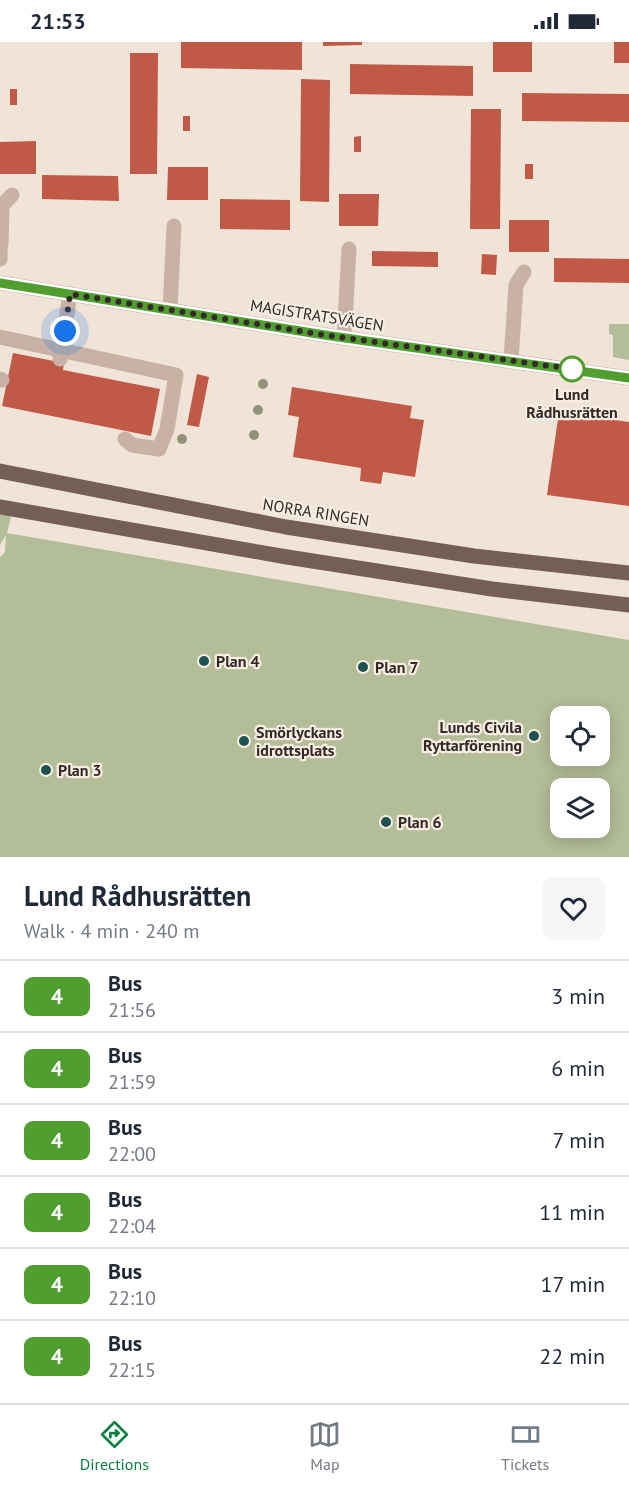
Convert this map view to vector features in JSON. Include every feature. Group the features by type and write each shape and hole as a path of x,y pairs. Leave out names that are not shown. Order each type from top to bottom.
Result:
{"main road":[{"name":"NORRA RINGEN","path":"0,471 286,527 474,556 629,573"},
{"path":"0,507 457,584 629,605"}],"street":[{"path":"0,249 2,206 12,195"},
{"path":"170,310 174,226"},
{"path":"344,338 349,249"},
{"path":"511,360 516,285 524,272"},
{"name":"MAGISTRATSVÄGEN","path":"0,283 344,338 629,378"},
{"path":"61,355 70,294"},
{"path":"0,337 61,355 176,375 168,429 159,449 132,445 125,439"}],"green space":[{"path":"609,324 629,324 629,360 613,357 613,335 609,334"},
{"name":"Smörlyckans idrottsplats","path":"0,514 11,516 7,533 629,640 629,857 0,857 0,557 5,552 6,535 0,545"}],"building":[{"path":"181,42 302,42 302,70 181,68"},
{"path":"323,42 362,42 362,45 323,46"},
{"path":"493,42 532,42 532,72 493,72"},
{"path":"614,42 629,42 629,63 614,63"},
{"path":"130,53 158,53 157,174 130,174"},
{"path":"350,64 473,66 473,96 350,94"},
{"path":"301,79 330,80 329,202 300,201"},
{"path":"10,89 17,89 17,105 10,105"},
{"path":"522,93 629,94 629,122 522,121"},
{"path":"471,109 501,109 500,229 470,229"},
{"path":"183,116 190,116 190,131 183,131"},
{"path":"361,136 361,152 354,152 354,137"},
{"path":"36,141 36,174 0,174 0,142"},
{"path":"525,164 533,164 533,179 525,179"},
{"path":"168,167 208,167 208,200 167,200"},
{"path":"42,175 118,176 119,201 42,199"},
{"path":"339,194 379,194 378,226 339,226"},
{"path":"220,199 290,200 290,230 220,229"},
{"path":"509,220 549,220 549,252 509,252"},
{"path":"372,251 438,252 438,267 372,266"},
{"path":"482,254 497,255 496,275 481,274"},
{"path":"554,258 629,259 629,283 554,282"},
{"path":"13,353 64,363 63,370 160,389 151,436 2,406"},
{"path":"197,374 209,377 199,427 187,425"},
{"path":"292,387 412,406 410,418 424,420 415,477 383,472 381,484 360,481 361,468 293,457 299,417 288,415"},
{"path":"559,412 629,422 629,506 547,495"}],"bus line":[{"name":"4","path":"0,283 331,336 629,378"}],"place":[{"name":"Lund Rådhusrätten","path":"572,369"},
{"name":"Plan 4","path":"204,661"},
{"name":"Plan 7","path":"363,667"},
{"name":"Lunds Civila Ryttarförening","path":"534,736"},
{"name":"Smörlyckans idrottsplats","path":"244,741"},
{"name":"Plan 3","path":"46,770"},
{"name":"Plan 6","path":"386,822"}],"route":[{"path":"65,331 70,294 331,336 572,369"}]}
